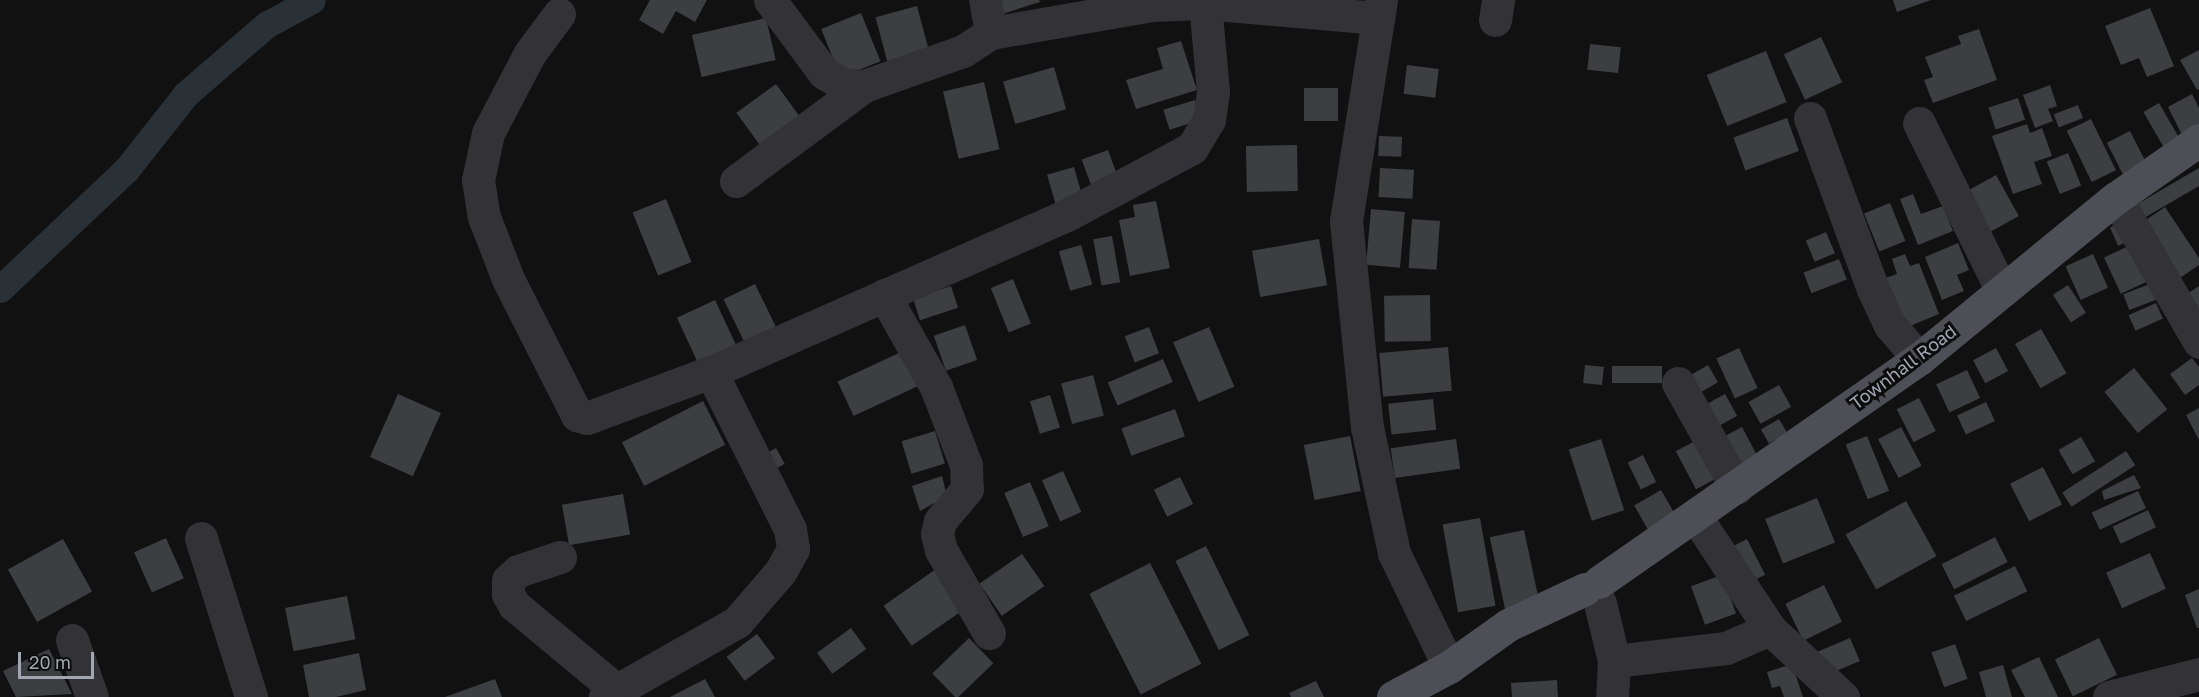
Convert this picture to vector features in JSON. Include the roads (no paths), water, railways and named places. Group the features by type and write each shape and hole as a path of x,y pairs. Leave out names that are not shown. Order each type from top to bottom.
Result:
{"main road":[{"name":"Townhall Road","path":"1393,697 1449,667 1508,625 1595,594 1696,517 1919,359 2116,198 2199,140"}],"street":[{"path":"770,0 824,73 843,84 864,86"},
{"path":"985,0 991,33"},
{"path":"736,181 864,86 963,51 991,33 1151,5 1206,3 1379,9 1346,222 1367,427 1395,553 1449,667"},
{"path":"559,14 530,53 488,133 478,180 484,217 508,279 577,415 587,418 711,372 1067,215 1192,148 1209,120 1214,91 1206,3"},
{"path":"1810,118 1873,289 1890,325 1919,359"},
{"path":"1919,123 2002,291"},
{"path":"2116,198 2199,342"},
{"path":"884,295 936,387 966,465 967,489 939,521 937,534 955,576 989,633"},
{"path":"560,557 518,571 508,580 508,594 514,605 610,693 737,622 780,572 793,549 790,529 711,372"},
{"path":"1678,383 1737,488"},
{"path":"1696,517 1770,629 1843,697"},
{"path":"201,538 250,697"},
{"path":"1595,594 1614,661 1612,697"},
{"path":"1614,661 1726,648 1770,629"},
{"path":"72,640 92,697"},
{"path":"2109,697 2199,674"}],"waterway":[{"path":"0,289 126,170 186,94 266,25 312,0"}]}
